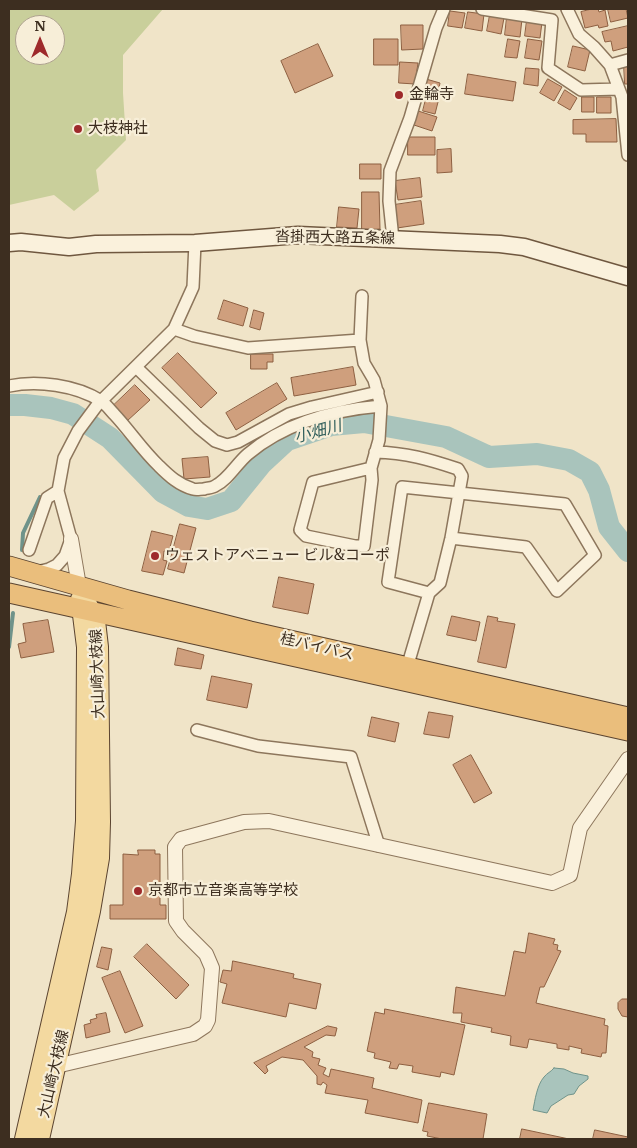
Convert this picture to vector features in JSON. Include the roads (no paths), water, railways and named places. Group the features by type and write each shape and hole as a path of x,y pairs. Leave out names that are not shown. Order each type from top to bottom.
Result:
{"highway":[{"name":"桂バイパス","path":"9,566 31,573 83,602 406,673 628,717"},
{"path":"9,580 83,602"},
{"name":"桂バイパス","path":"9,593 83,602 250,631 628,731"}],"main road":[{"name":"沓掛西大路五条線","path":"9,243 21,242 69,248 96,244 195,243 298,235 500,244 524,247 628,277"},
{"name":"大山崎大枝線","path":"24,1139 49,1064 91,912 100,858 99,647 96,621 83,602"},
{"name":"大山崎大枝線","path":"40,1139 49,1064"}],"street":[{"path":"393,239 390,171 410,118 436,28 444,9"},
{"path":"482,9 552,20 548,68 581,90 623,94"},
{"path":"571,10 580,34 610,65 623,94 628,155"},
{"path":"610,65 628,60"},
{"path":"83,602 71,539 58,490 64,458 78,431 100,403 174,329 194,287 195,243"},
{"path":"362,296 360,340 364,363 374,380 381,409 379,440 370,468 372,480 364,546 355,546 306,536 300,530 313,482 370,468"},
{"path":"174,329 194,336 248,348 360,340"},
{"path":"136,367 199,428 215,441 227,445 238,442 289,414 378,392"},
{"path":"9,386 20,383 58,385 78,391 100,403 129,430 144,452 164,471 179,484 196,490 215,486 234,470 247,455 291,426 321,416 361,408 381,409"},
{"path":"375,452 401,453 422,457 458,468 462,476 451,538 440,583 429,593 406,673"},
{"path":"429,593 388,582 402,487 565,504 595,554 557,591 526,547 451,538"},
{"path":"29,550 47,498 58,490"},
{"path":"31,573 58,565 65,556 71,539"},
{"path":"197,730 258,746 351,757 379,846"},
{"path":"49,1064 193,1034 205,1026 209,1014 212,968 206,954 183,931 176,921 175,847 181,839 244,822 269,821 552,883 570,875 580,828 628,758"}],"water":[{"path":"554,1068 588,1076 588,1079 579,1086 574,1094 568,1095 551,1106 547,1113 533,1110 542,1080"}],"waterway":[{"name":"小畑川","path":"9,405 51,408 73,414 110,438 163,492 189,506 207,509 231,501 261,464 287,440 331,425 364,422 446,437 489,457 537,454 569,460 590,472 599,490 609,527 628,551"},
{"path":"22,550 23,533 40,497"},
{"path":"9,647 13,613"}],"place":[{"name":"金輪寺","path":"399,95"},
{"name":"大枝神社","path":"78,129"},
{"name":"ウェストアベニュー ビル&コーポ","path":"155,556"},
{"name":"京都市立音楽高等学校","path":"138,891"}]}
